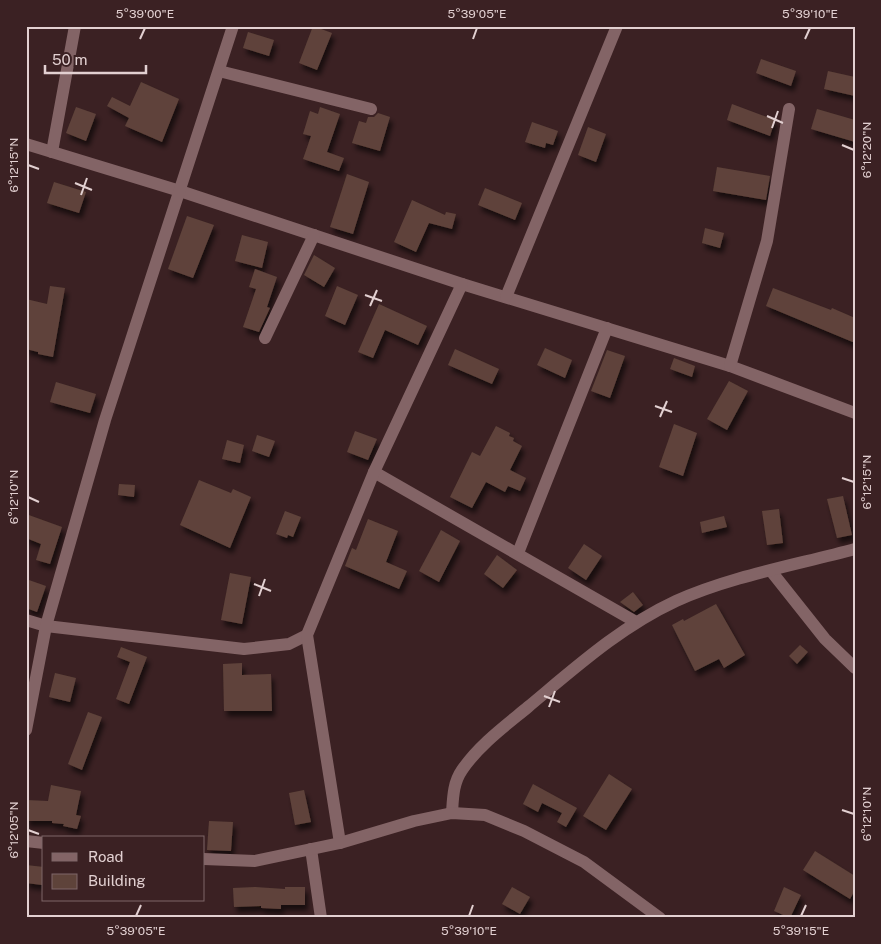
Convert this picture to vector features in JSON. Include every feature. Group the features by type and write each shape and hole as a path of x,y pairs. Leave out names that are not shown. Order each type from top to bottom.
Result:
{"street":[{"path":"52,152 75,26"},
{"path":"26,730 46,626 105,420 234,26"},
{"path":"506,297 617,26"},
{"path":"219,70 371,109"},
{"path":"730,366 767,241 789,109"},
{"path":"26,144 462,284 730,366 855,414"},
{"path":"265,338 314,235"},
{"path":"340,842 307,635 374,472 462,284"},
{"path":"518,553 607,328"},
{"path":"374,472 636,622"},
{"path":"452,814 454,788 462,770 484,744 590,654 636,622 677,601 724,584 855,549"},
{"path":"771,571 825,639 855,668"},
{"path":"26,620 46,626 244,649 289,644 307,635"},
{"path":"205,860 254,861 340,842 414,821 452,814 485,815 524,831 584,862 660,918"},
{"path":"26,841 42,843"},
{"path":"311,849 322,918"}],"building":[{"path":"313,26 332,33 317,70 299,63"},
{"path":"248,32 274,40 269,56 243,48"},
{"path":"761,59 796,71 791,86 756,73"},
{"path":"828,71 855,77 855,96 824,89"},
{"path":"141,82 179,99 162,142 125,126 129,118 107,106 112,97 130,106"},
{"path":"732,104 775,120 770,136 727,120"},
{"path":"76,107 96,114 86,141 66,133"},
{"path":"320,107 340,114 327,152 344,158 339,171 303,159 311,136 303,134 310,111 318,114"},
{"path":"817,109 855,120 855,142 811,129"},
{"path":"378,113 390,117 380,151 352,143 359,121 366,123 368,117 374,117"},
{"path":"532,122 558,131 553,145 546,143 545,148 525,142"},
{"path":"588,127 606,134 596,162 578,155"},
{"path":"717,167 770,176 766,200 713,191"},
{"path":"347,174 369,182 353,234 330,227"},
{"path":"54,182 86,192 79,213 47,203"},
{"path":"485,188 522,203 515,220 478,205"},
{"path":"412,200 445,215 446,212 456,214 452,229 429,223 416,252 394,242"},
{"path":"187,216 214,225 193,278 168,269"},
{"path":"705,228 724,233 720,248 702,243"},
{"path":"242,235 268,242 262,268 235,261"},
{"path":"314,255 335,268 324,287 304,275"},
{"path":"255,269 277,277 267,307 270,308 259,332 243,327 256,289 249,287"},
{"path":"50,286 65,288 53,357 26,349 26,299 47,304"},
{"path":"337,286 358,295 345,325 325,316"},
{"path":"773,288 855,318 855,343 766,306"},
{"path":"379,304 427,326 418,345 385,330 373,358 358,352"},
{"path":"545,348 572,360 565,378 537,365"},
{"path":"455,349 499,369 492,384 448,365"},
{"path":"607,350 625,356 610,398 591,391"},
{"path":"674,358 695,366 692,377 670,369"},
{"path":"729,381 748,391 727,430 707,419"},
{"path":"56,382 96,394 90,413 50,402"},
{"path":"674,424 697,433 683,476 659,467"},
{"path":"496,426 510,433 509,436 514,438 513,441 522,446 510,470 526,478 520,491 508,486 505,492 486,482 472,508 450,497 472,452 480,456"},
{"path":"355,431 377,439 368,460 347,452"},
{"path":"257,435 275,441 269,457 252,451"},
{"path":"227,440 244,445 240,463 222,459"},
{"path":"199,480 231,493 233,489 251,497 230,548 180,525"},
{"path":"119,484 135,485 134,497 118,495"},
{"path":"843,496 852,535 837,538 827,499"},
{"path":"779,509 783,543 767,545 762,511"},
{"path":"285,511 301,517 293,537 288,535 287,538 276,534"},
{"path":"26,514 62,527 50,564 36,560 41,544 26,538"},
{"path":"724,516 727,527 702,533 700,522"},
{"path":"368,519 398,531 386,562 407,571 399,589 345,566 352,548 356,550"},
{"path":"441,530 460,541 439,582 419,571"},
{"path":"584,544 602,556 586,580 568,568"},
{"path":"497,555 517,570 503,588 484,574"},
{"path":"230,573 251,577 242,624 221,620"},
{"path":"26,579 46,586 37,612 26,608"},
{"path":"633,592 643,605 634,612 620,602"},
{"path":"716,604 745,655 724,668 719,659 695,671 672,625 683,619 684,621"},
{"path":"800,645 808,652 797,664 789,656"},
{"path":"121,647 147,657 129,704 116,699 130,662 117,657"},
{"path":"242,663 242,675 271,674 272,711 224,711 223,664"},
{"path":"55,673 76,678 70,702 49,697"},
{"path":"88,712 102,717 82,770 68,764"},
{"path":"609,774 632,789 606,830 583,816"},
{"path":"533,784 577,808 566,827 557,822 562,813 542,803 538,812 523,804"},
{"path":"51,785 81,791 76,815 81,816 77,829 63,826 64,824 52,823 52,821 26,821 26,800 48,801"},
{"path":"304,790 311,822 295,825 289,793"},
{"path":"209,821 233,822 231,851 207,850"},
{"path":"815,851 855,876 855,890 850,899 803,870"},
{"path":"26,865 42,867 42,885 26,883"},
{"path":"285,887 305,887 305,905 281,905 281,909 261,908 261,906 234,907 233,888 285,889"},
{"path":"512,887 530,897 520,914 502,904"},
{"path":"784,887 801,895 790,918 774,911"}]}
